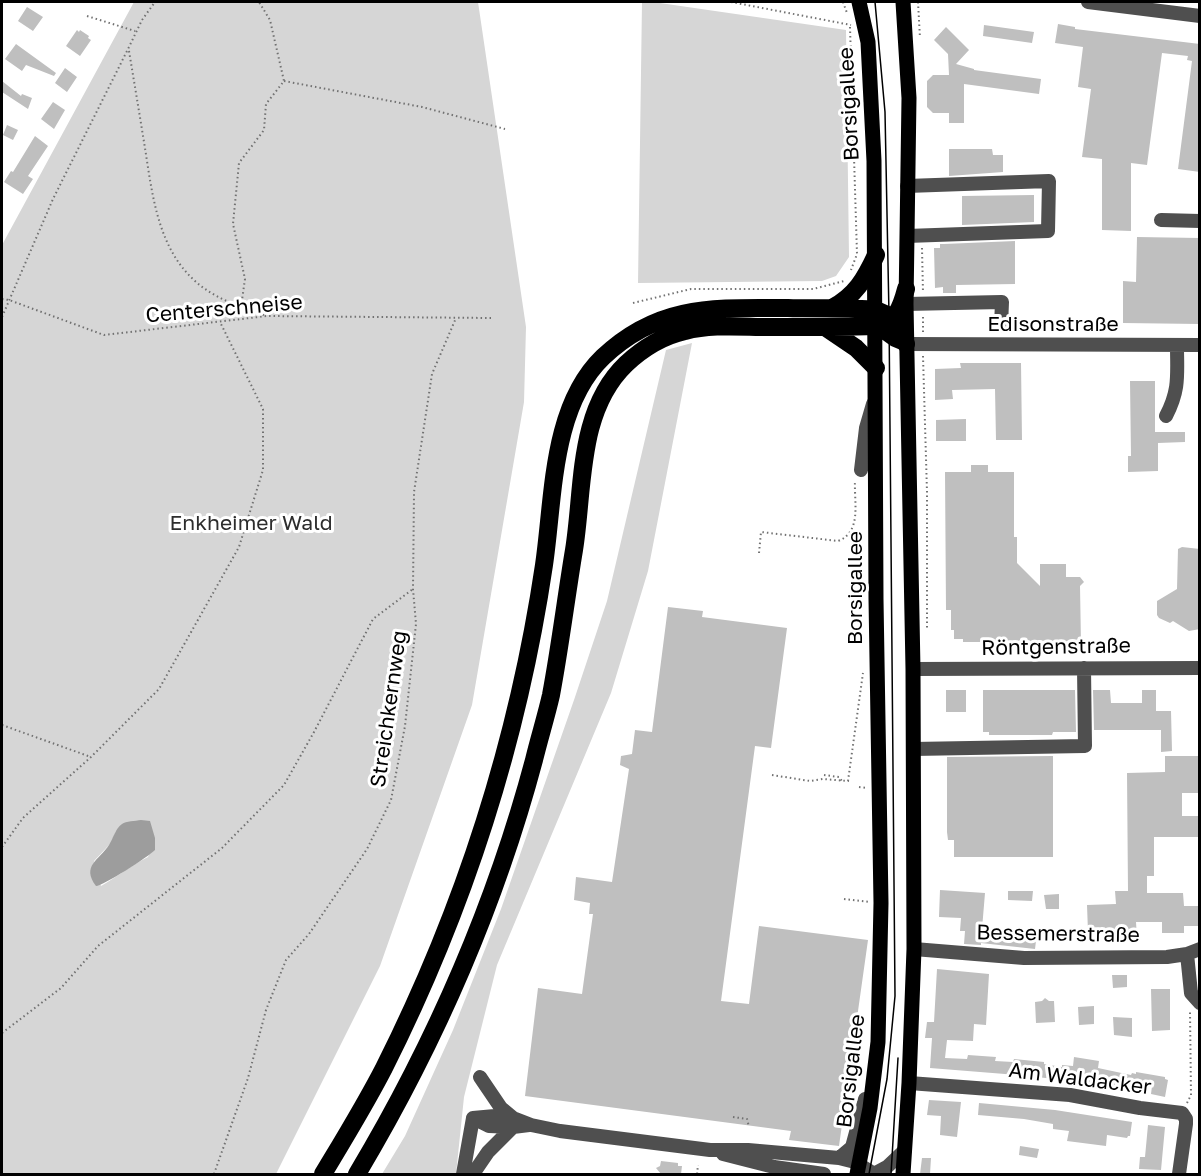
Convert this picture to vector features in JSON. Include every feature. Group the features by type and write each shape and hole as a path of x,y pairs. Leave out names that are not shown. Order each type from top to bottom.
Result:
{"highway":[{"path":"830,309 844,302 861,284 876,255"},
{"path":"894,318 906,297"},
{"path":"323,1174 383,1069 418,997 479,840 509,737 527,659 544,570 561,433 578,392 597,364 616,345 650,324 671,316 712,308 830,309 876,318"},
{"path":"357,1174 404,1091 453,992 483,919 515,830 550,696 578,522 586,448 593,416 599,402 616,375 637,355 653,344 684,331 718,327 825,327 876,318 894,318"},
{"path":"894,318 906,344"},
{"path":"825,327 856,348 876,368"}],"main road":[{"name":"Borsigallee","path":"858,1169 870,1108 878,1042 881,903 876,599 876,255 870,75 857,24 859,2"},
{"path":"903,1174 914,950 913,669 906,344 908,3"},
{"path":"876,318 894,339 906,344"}],"street":[{"path":"857,24 866,2"},
{"path":"1088,2 1170,7 1200,16"},
{"path":"907,240 1048,231 1049,181 908,186"},
{"path":"1161,220 1200,221"},
{"path":"907,240 942,242"},
{"path":"906,297 1002,302 1001,326"},
{"name":"Edisonstraße","path":"906,344 1200,345"},
{"path":"1166,416 1175,399 1177,388 1177,345"},
{"path":"858,474 866,428 876,396"},
{"path":"912,749 1084,746 1084,668"},
{"name":"Röntgenstraße","path":"913,669 1200,668"},
{"name":"Bessemerstraße","path":"914,950 1024,958 1167,957 1193,951"},
{"path":"1193,951 1189,985 1197,1000"},
{"path":"838,1158 852,1147 878,1042"},
{"path":"480,1077 513,1122"},
{"name":"Am Waldacker","path":"909,1083 1070,1095 1182,1113"},
{"path":"1179,1174 1186,1124 1182,1113"},
{"path":"464,1174 473,1118 489,1126 513,1122 560,1131 712,1150 748,1150 838,1158 858,1169 874,1174 887,1167 905,1150"},
{"path":"473,1174 513,1122"},
{"path":"712,1150 738,1159 774,1167 824,1174"},
{"path":"774,1167 794,1174"}],"path":[{"path":"2,317 53,199 135,31 155,2"},
{"path":"259,2 270,20 284,81"},
{"path":"731,2 857,24 856,254 850,271"},
{"path":"87,16 135,31"},
{"path":"128,49 151,185 161,228 177,261 195,281 222,300 267,316"},
{"path":"284,81 422,107 505,129"},
{"path":"241,307 245,279 233,224 239,163 264,130 266,104 284,81"},
{"path":"633,303 691,289 813,289 847,280"},
{"name":"Centerschneise","path":"2,299 104,335 267,316 491,318"},
{"name":"Streichkernweg","path":"214,1174 248,1078 266,1010 286,960 309,934 368,849 391,800 405,726 416,624 413,589 414,492 432,374 456,318"},
{"path":"2,847 23,818 91,757 159,689 239,547 262,470 263,409 220,322"},
{"path":"759,552 761,532 838,541 846,538 851,533 855,522 858,474"},
{"path":"2,1033 61,988 98,946 222,848 284,785 373,619 413,589"},
{"path":"772,775 810,781 823,779 848,781 862,678"},
{"path":"2,724 91,757"},
{"path":"824,775 839,777 842,781"},
{"path":"859,786 870,789"},
{"path":"844,899 872,903"},
{"path":"1182,1113 1191,1095 1190,1003 1197,1000"},
{"path":"733,1117 747,1119 749,1127"},
{"path":"697,1174 698,1165"}],"green space":[{"name":"Enkheimer Wald","path":"134,2 478,2 526,327 524,402 472,705 380,966 276,1174 2,1174 2,245","holes":["116,831 155,838 148,857 101,886 94,861 111,843"]},
{"path":"642,2 846,30 849,257 836,276 822,281 638,283"},
{"path":"692,343 648,571 611,693 497,965 464,1097 456,1174 382,1174 405,1136 453,1030 501,909 574,700 607,601 666,350"}],"shaded area":[{"path":"141,820 150,821 155,838 155,850 125,871 96,886 90,873 93,864 109,845 122,824"}],"building":[{"path":"27,7 43,17 33,31 18,21"},
{"path":"1058,24 1075,27 1075,29 1200,44 1200,172 1178,169 1192,61 1187,60 1188,56 1162,53 1147,165 1131,163 1131,231 1102,230 1102,159 1082,157 1091,89 1078,87 1083,47 1055,43"},
{"path":"984,25 1034,32 1032,43 983,36"},
{"path":"946,27 969,50 956,64 974,70 1041,79 1039,94 964,84 964,123 949,123 949,113 933,113 927,107 927,81 933,75 949,75 948,54 934,40"},
{"path":"77,30 89,36 91,40 80,56 66,46"},
{"path":"16,44 56,73 54,76 26,65 22,71 5,59"},
{"path":"65,68 77,77 67,92 55,83"},
{"path":"2,81 21,96 22,94 32,98 28,109 2,92"},
{"path":"53,102 65,110 54,129 41,119"},
{"path":"7,125 18,130 13,140 3,135"},
{"path":"35,136 48,146 28,176 33,179 23,194 4,182 11,171 13,172"},
{"path":"949,149 992,149 993,155 1003,155 1003,172 949,176"},
{"path":"1034,195 1034,222 962,225 962,196"},
{"path":"1137,237 1200,238 1200,324 1123,323 1123,281 1136,282"},
{"path":"1015,241 1015,284 956,285 956,293 943,293 943,287 935,288 934,248 940,248 940,244"},
{"path":"960,363 1021,363 1022,440 996,440 995,389 952,390 953,399 935,400 935,369 961,368"},
{"path":"1130,381 1155,381 1155,432 1185,432 1185,442 1158,443 1158,471 1128,472 1128,456 1131,456"},
{"path":"966,419 966,441 936,441 936,420"},
{"path":"971,465 988,465 988,472 1014,472 1014,537 1017,537 1017,563 1040,586 1040,564 1066,564 1066,577 1080,577 1084,582 1080,586 1081,645 983,646 983,642 963,642 963,639 954,639 954,630 951,630 951,610 946,610 945,472 971,472"},
{"path":"1182,547 1200,549 1200,629 1189,631 1157,615 1157,601 1177,589 1178,549"},
{"path":"668,607 703,611 702,617 787,628 771,748 755,746 721,1001 749,1004 759,926 868,940 839,1146 789,1140 791,1131 525,1096 538,988 582,994 593,914 589,914 590,903 574,900 576,877 612,882 629,769 620,765 621,756 632,754 635,730 652,732"},
{"path":"946,690 966,690 966,712 946,712"},
{"path":"983,690 1075,690 1076,732 1053,732 1052,735 989,735 989,732 983,732"},
{"path":"1093,690 1110,690 1111,703 1142,703 1142,690 1156,690 1156,711 1171,711 1172,751 1161,752 1161,730 1094,730"},
{"path":"1053,756 1053,857 954,857 954,840 948,840 947,832 947,757"},
{"path":"1165,756 1200,756 1200,793 1182,793 1182,816 1200,816 1200,837 1154,837 1154,876 1147,876 1147,893 1183,893 1184,906 1200,906 1200,926 1184,926 1184,933 1162,933 1162,922 1136,922 1137,939 1116,940 1116,932 1088,932 1087,905 1116,904 1115,891 1128,891 1127,773 1165,772"},
{"path":"940,890 985,893 982,929 1037,933 1035,949 981,943 981,945 964,944 965,931 960,931 961,918 939,917"},
{"path":"1008,891 1033,891 1032,901 1008,900"},
{"path":"1059,894 1059,909 1046,909 1044,895"},
{"path":"937,969 989,974 986,1025 974,1024 973,1041 947,1040 945,1058 967,1059 968,1055 996,1057 995,1061 1013,1062 1014,1059 1044,1062 1044,1064 1062,1067 1062,1065 1073,1066 1074,1057 1099,1061 1098,1068 1131,1075 1136,1072 1165,1077 1168,1080 1165,1097 1151,1094 1152,1086 1139,1085 1137,1092 1123,1088 1030,1076 930,1068 932,1038 925,1038 927,1022 934,1022"},
{"path":"1112,975 1127,975 1127,987 1113,988"},
{"path":"1151,989 1170,989 1170,1030 1152,1031"},
{"path":"1045,998 1054,1001 1055,1022 1036,1023 1035,1002"},
{"path":"1094,1006 1094,1024 1079,1025 1078,1007"},
{"path":"1113,1017 1132,1018 1132,1037 1114,1035"},
{"path":"929,1100 961,1102 957,1137 940,1135 941,1116 927,1115"},
{"path":"979,1103 1055,1110 1132,1122 1130,1136 1127,1138 1107,1135 1106,1146 1067,1141 1069,1131 1053,1129 1053,1124 978,1115"},
{"path":"1148,1125 1165,1127 1161,1170 1139,1169 1140,1157 1145,1157"},
{"path":"1020,1146 1039,1149 1037,1158 1019,1155"},
{"path":"922,1158 931,1158 930,1174 920,1174"},
{"path":"661,1161 678,1163 678,1166 682,1166 681,1174 661,1174 656,1168 660,1166"}],"tram line":[{"path":"869,1174 887,1079 895,996 885,112 875,2"},
{"path":"891,1174 898,1058"}]}
